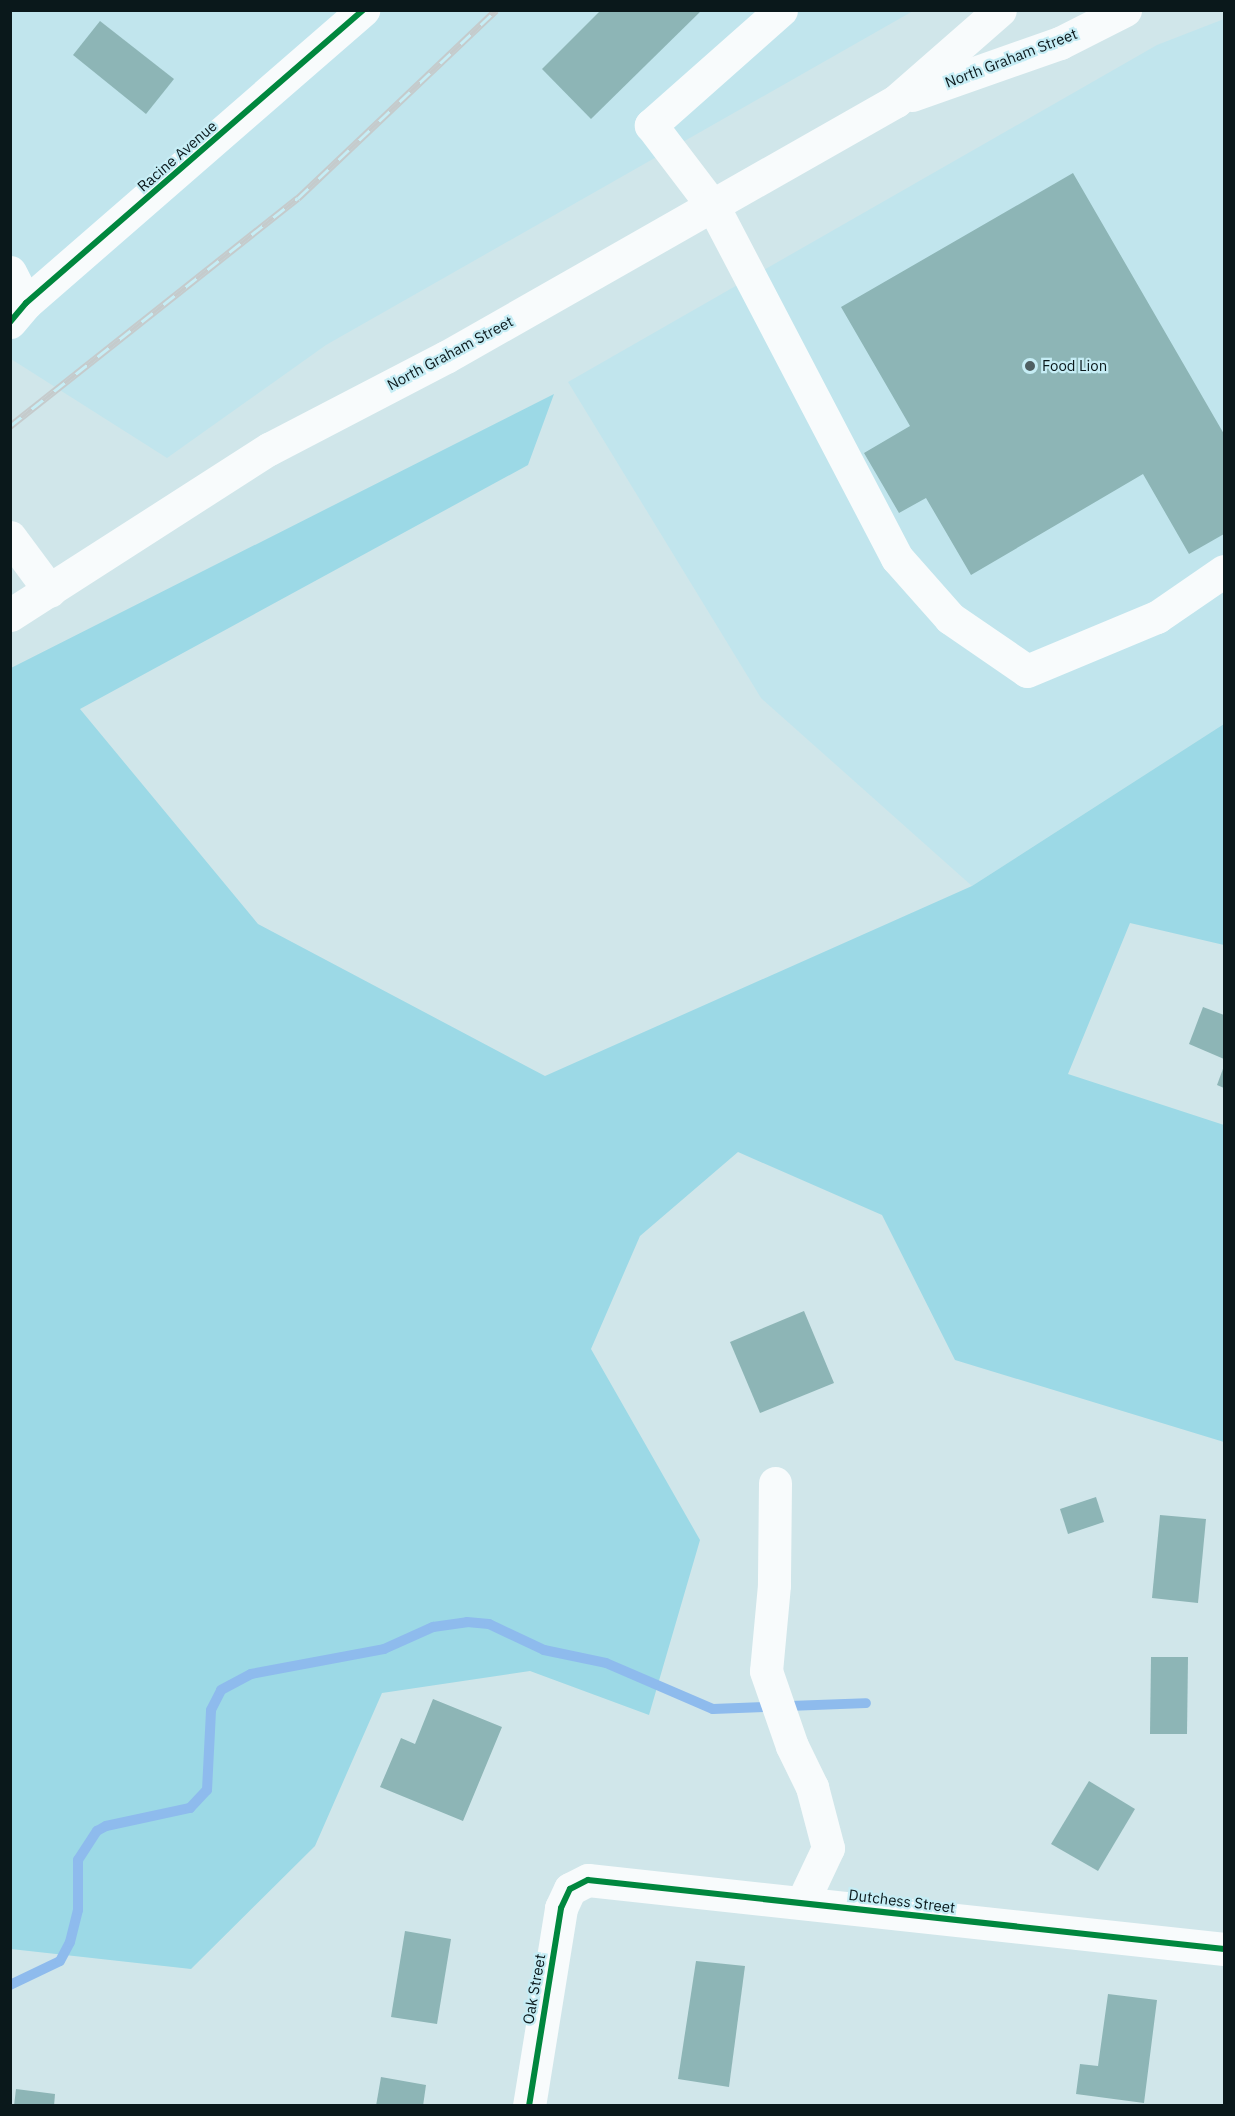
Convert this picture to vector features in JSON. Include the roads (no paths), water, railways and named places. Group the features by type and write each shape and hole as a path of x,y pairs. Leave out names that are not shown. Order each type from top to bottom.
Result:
{"street":[{"name":"Racine Avenue","path":"18,312 363,10"},
{"path":"781,10 651,125 714,208 897,558 950,618 1027,670 1157,617 1224,571"},
{"name":"North Graham Street","path":"10,615 269,449 446,357 714,208 896,101 1000,10"},
{"name":"North Graham Street","path":"896,101 1060,43 1118,13"},
{"path":"10,272 18,312"},
{"path":"10,537 50,591"},
{"path":"775,1483 774,1585 766,1671 792,1746 812,1787 828,1848 803,1901"},
{"name":"Dutchess Street","path":"578,1883 602,1878 1224,1949"},
{"name":"Oak Street","path":"529,2106 561,1908 570,1889 578,1883"}],"waterway":[{"path":"10,1985 60,1961 70,1942 78,1910 78,1860 97,1831 106,1826 190,1808 207,1790 211,1710 221,1690 251,1674 384,1649 433,1627 467,1622 489,1624 544,1650 606,1663 713,1709 866,1703"}],"railway":[{"path":"10,426 298,198 496,10"}],"place":[{"name":"Food Lion","path":"1030,366"}]}
